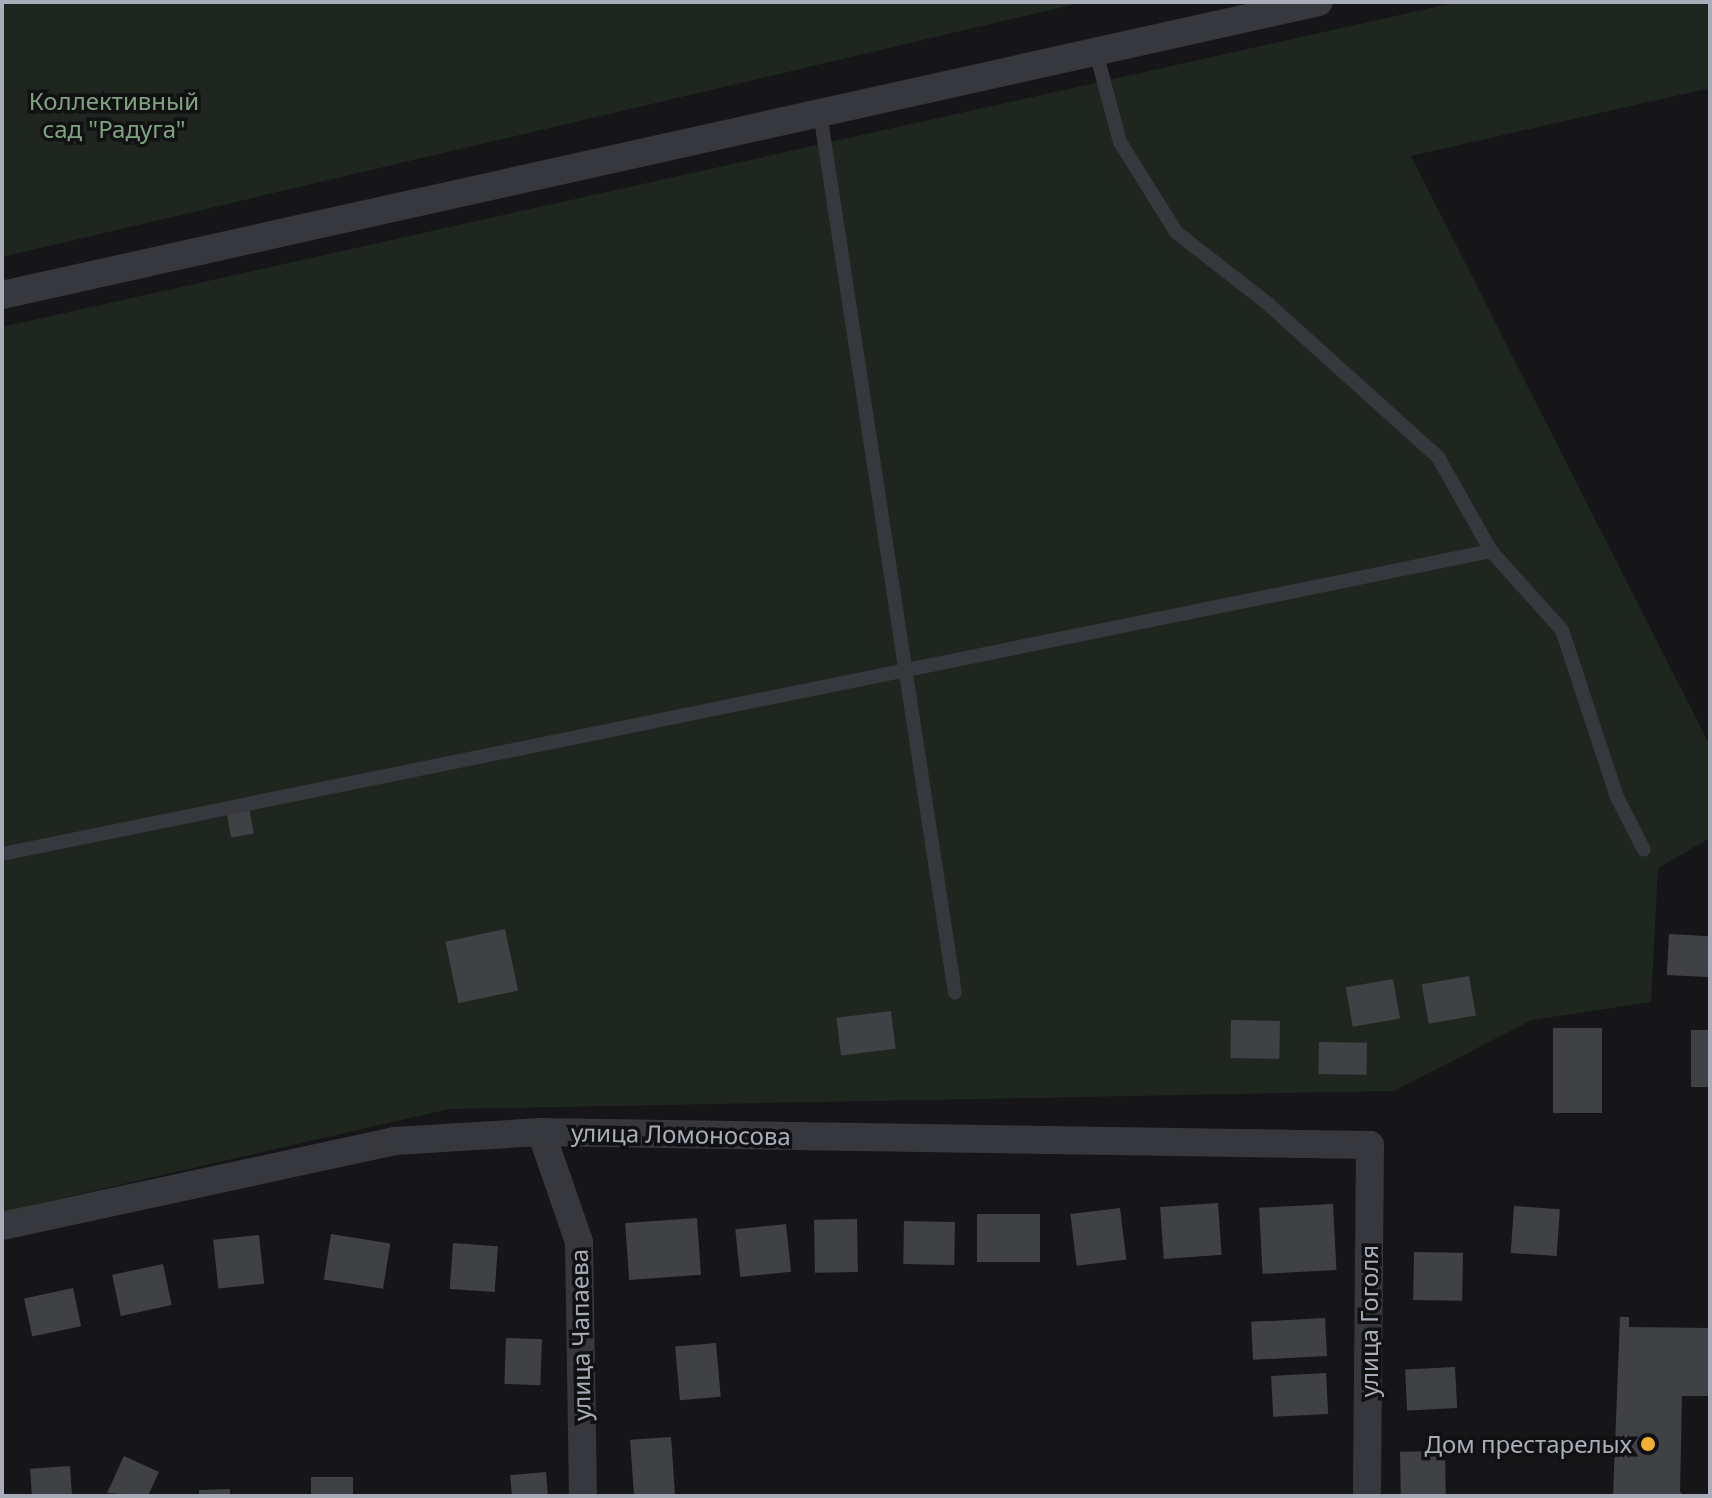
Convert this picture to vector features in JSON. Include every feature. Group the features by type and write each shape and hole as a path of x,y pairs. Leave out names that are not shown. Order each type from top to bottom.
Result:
{"street":[{"path":"2,295 1319,2"},
{"name":"улица Ломоносова","path":"2,1226 394,1141 541,1132 1370,1145"},
{"name":"улица Чапаева","path":"541,1132 579,1242 583,1496"},
{"name":"улица Гоголя","path":"1367,1496 1370,1145"}],"lane":[{"path":"1096,52 1120,142 1176,232 1268,304 1438,457 1491,551 1562,630 1617,797 1644,850"},
{"path":"820,113 955,993"},
{"path":"2,854 1491,551"}],"green space":[{"name":"Коллективный сад \"Радуга\"","path":"2,2 1084,2 2,257"},
{"path":"1458,2 1710,2 1710,88 1411,156 1710,746 1710,838 1658,868 1651,1002 1532,1020 1394,1091 449,1109 2,1212 2,327"}],"building":[{"path":"249,807 254,834 231,838 226,811"},
{"path":"505,929 518,991 458,1003 445,942"},
{"path":"1669,934 1710,936 1708,977 1667,975"},
{"path":"1469,976 1476,1015 1429,1024 1422,984"},
{"path":"1393,979 1400,1018 1353,1027 1346,987"},
{"path":"891,1011 896,1049 841,1055 836,1018"},
{"path":"1231,1020 1280,1021 1279,1059 1230,1058"},
{"path":"1553,1028 1602,1028 1602,1113 1553,1113"},
{"path":"1691,1030 1710,1030 1710,1087 1691,1087"},
{"path":"1319,1042 1367,1043 1366,1075 1318,1074"},
{"path":"1218,1203 1222,1255 1164,1259 1160,1207"},
{"path":"1333,1204 1336,1270 1263,1274 1259,1208"},
{"path":"1514,1206 1560,1209 1557,1256 1511,1253"},
{"path":"1120,1208 1126,1260 1077,1266 1070,1214"},
{"path":"977,1214 1040,1214 1040,1262 977,1262"},
{"path":"697,1218 701,1275 629,1280 625,1223"},
{"path":"857,1219 858,1272 815,1273 814,1220"},
{"path":"904,1221 955,1222 954,1265 903,1264"},
{"path":"786,1224 791,1272 740,1277 735,1229"},
{"path":"331,1234 390,1243 383,1289 324,1279"},
{"path":"259,1235 264,1284 218,1289 213,1240"},
{"path":"453,1243 498,1246 495,1292 450,1289"},
{"path":"1414,1252 1463,1253 1462,1301 1413,1300"},
{"path":"163,1264 172,1305 121,1316 112,1275"},
{"path":"73,1288 81,1326 32,1337 24,1298"},
{"name":"Дом престарелых","path":"1620,1317 1629,1317 1629,1327 1710,1328 1710,1396 1682,1396 1680,1492 1685,1496 1613,1496"},
{"path":"1325,1318 1327,1356 1253,1360 1251,1322"},
{"path":"506,1338 542,1339 540,1385 504,1384"},
{"path":"716,1343 721,1397 680,1400 675,1347"},
{"path":"1455,1367 1457,1408 1407,1411 1405,1370"},
{"path":"1326,1373 1328,1414 1273,1417 1271,1376"},
{"path":"671,1437 675,1494 634,1496 630,1440"},
{"path":"1445,1451 1446,1496 1401,1496 1400,1452"},
{"path":"124,1456 159,1472 148,1496 107,1493"},
{"path":"70,1466 72,1496 32,1496 30,1469"},
{"path":"546,1472 548,1496 512,1496 510,1475"},
{"path":"311,1477 353,1477 353,1496 311,1496"},
{"path":"230,1489 230,1496 199,1496 199,1490"}],"place":[{"name":"Дом престарелых","path":"1648,1444"}]}
